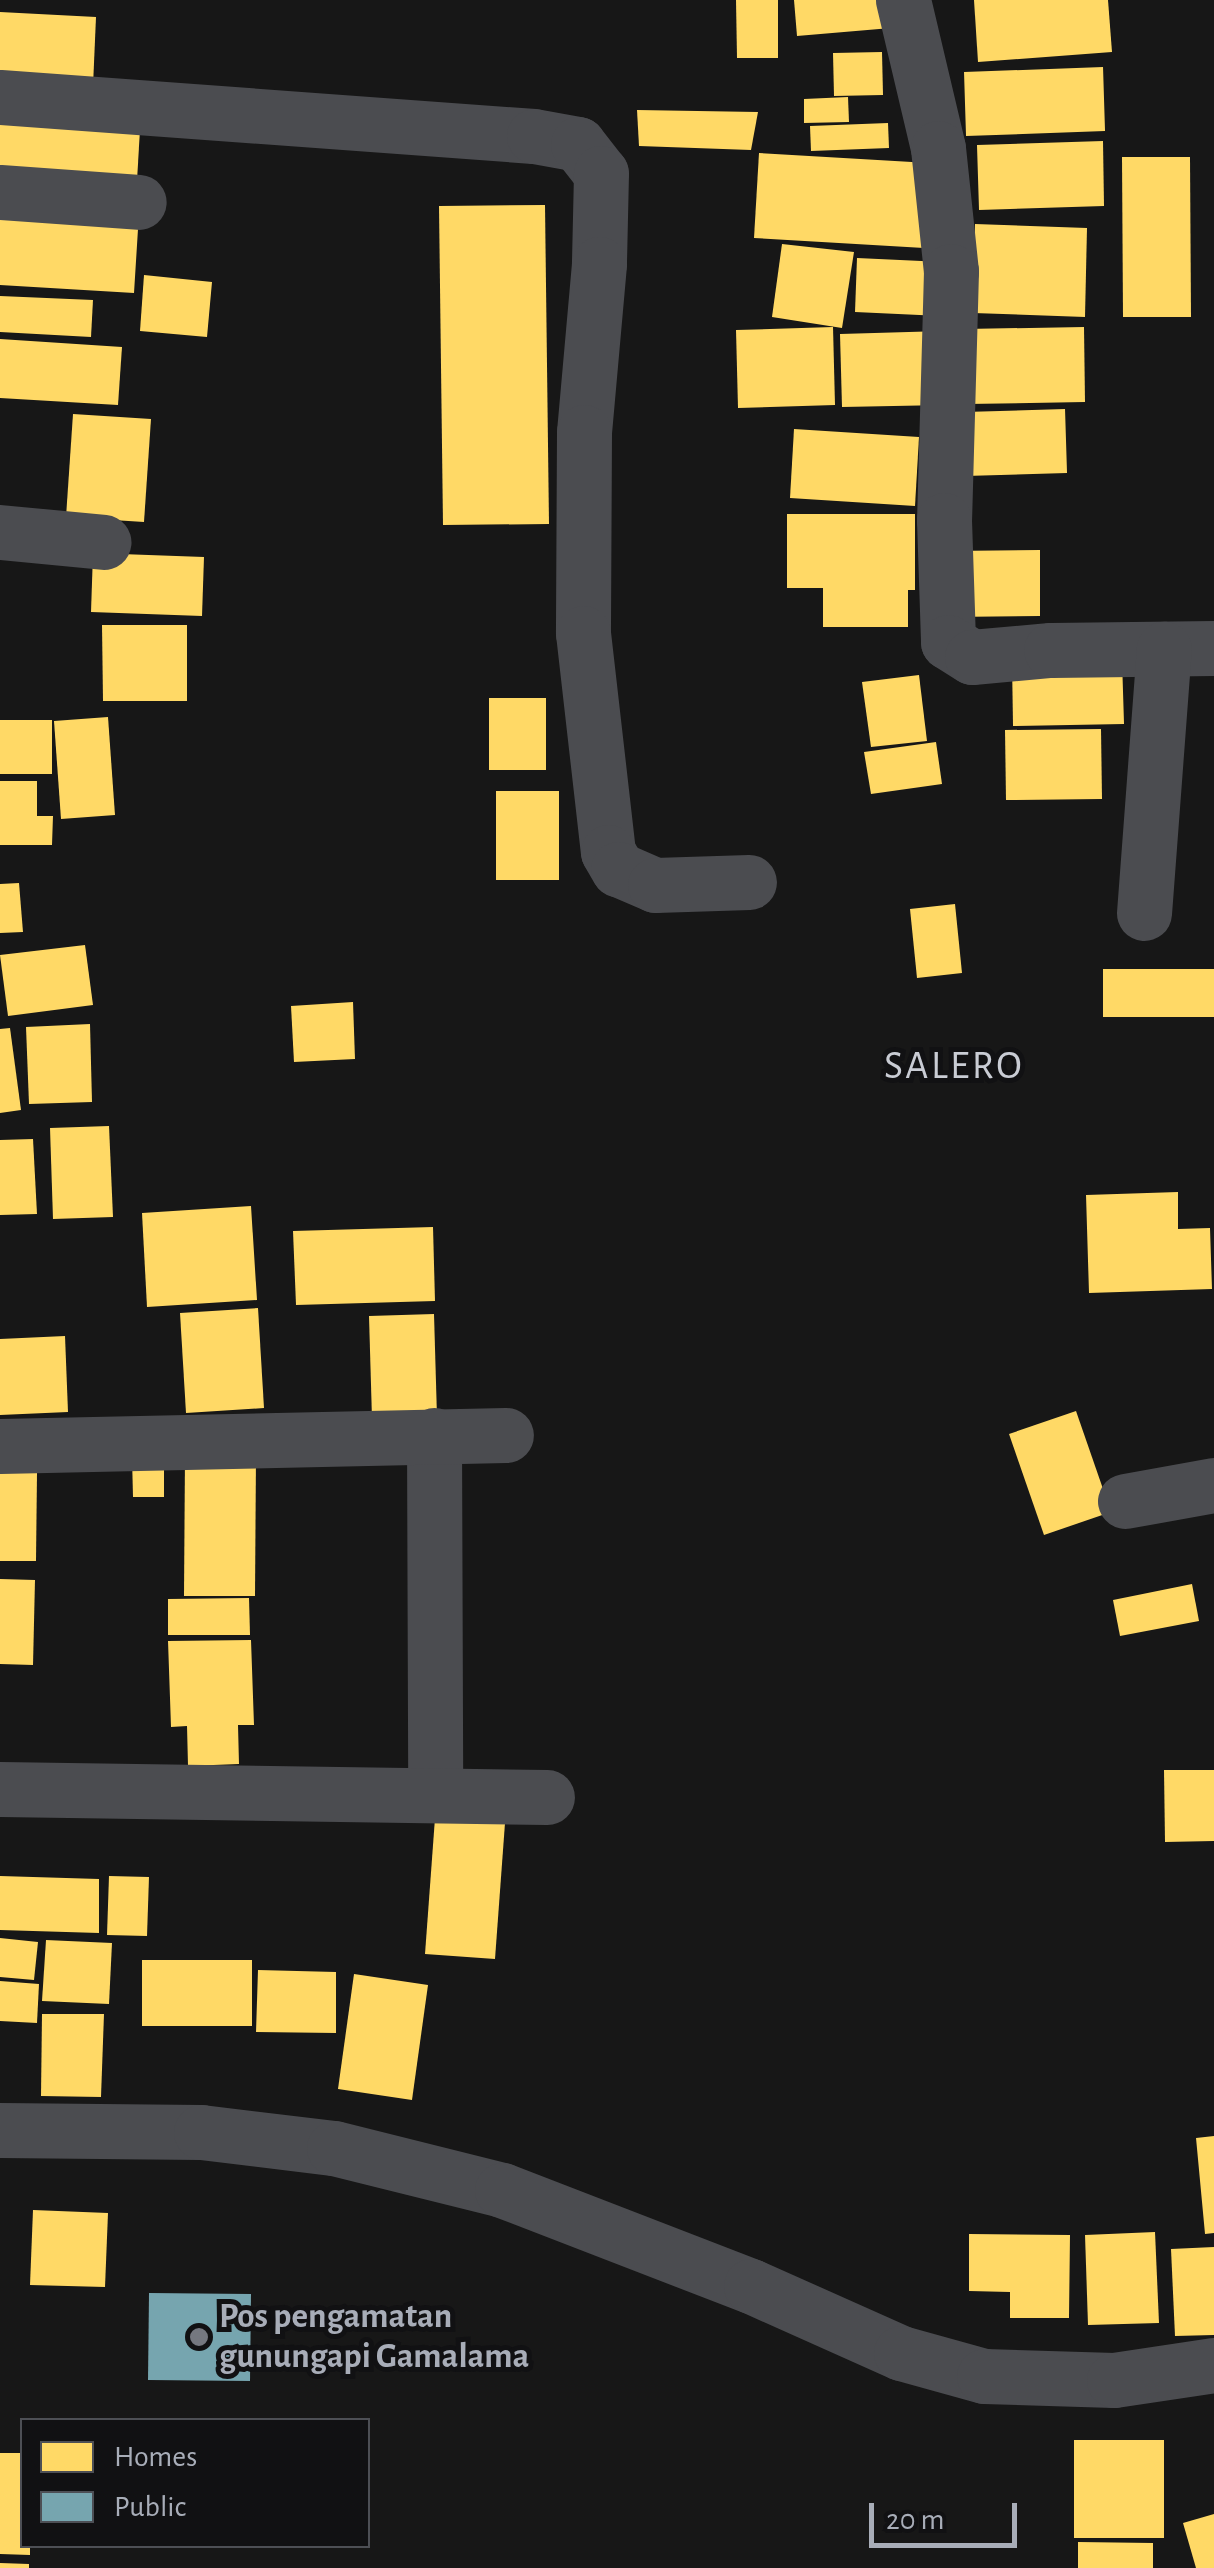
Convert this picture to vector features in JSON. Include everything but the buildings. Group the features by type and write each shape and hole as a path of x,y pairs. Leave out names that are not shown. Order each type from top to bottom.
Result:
{"street":[{"path":"903,0 938,148 950,271 944,520 948,642 972,657 1189,648 1144,914"},
{"path":"0,96 534,136 578,144 601,173 584,432 583,633 608,852 618,869 655,885 749,882"},
{"path":"0,192 139,202"},
{"path":"0,532 104,542"},
{"path":"434,1435 435,1792"},
{"path":"0,1446 506,1435"},
{"path":"1126,1500 1214,1486"},
{"path":"0,1789 435,1792 547,1797"},
{"path":"0,2130 201,2132 334,2148 502,2190 751,2286 901,2353 984,2376 1114,2380 1214,2365"}],"place":[{"name":"Pos pengamatan gunungapi Gamalama","path":"199,2337"}],"district":[{"name":"SALERO","path":"954,1066"}]}
